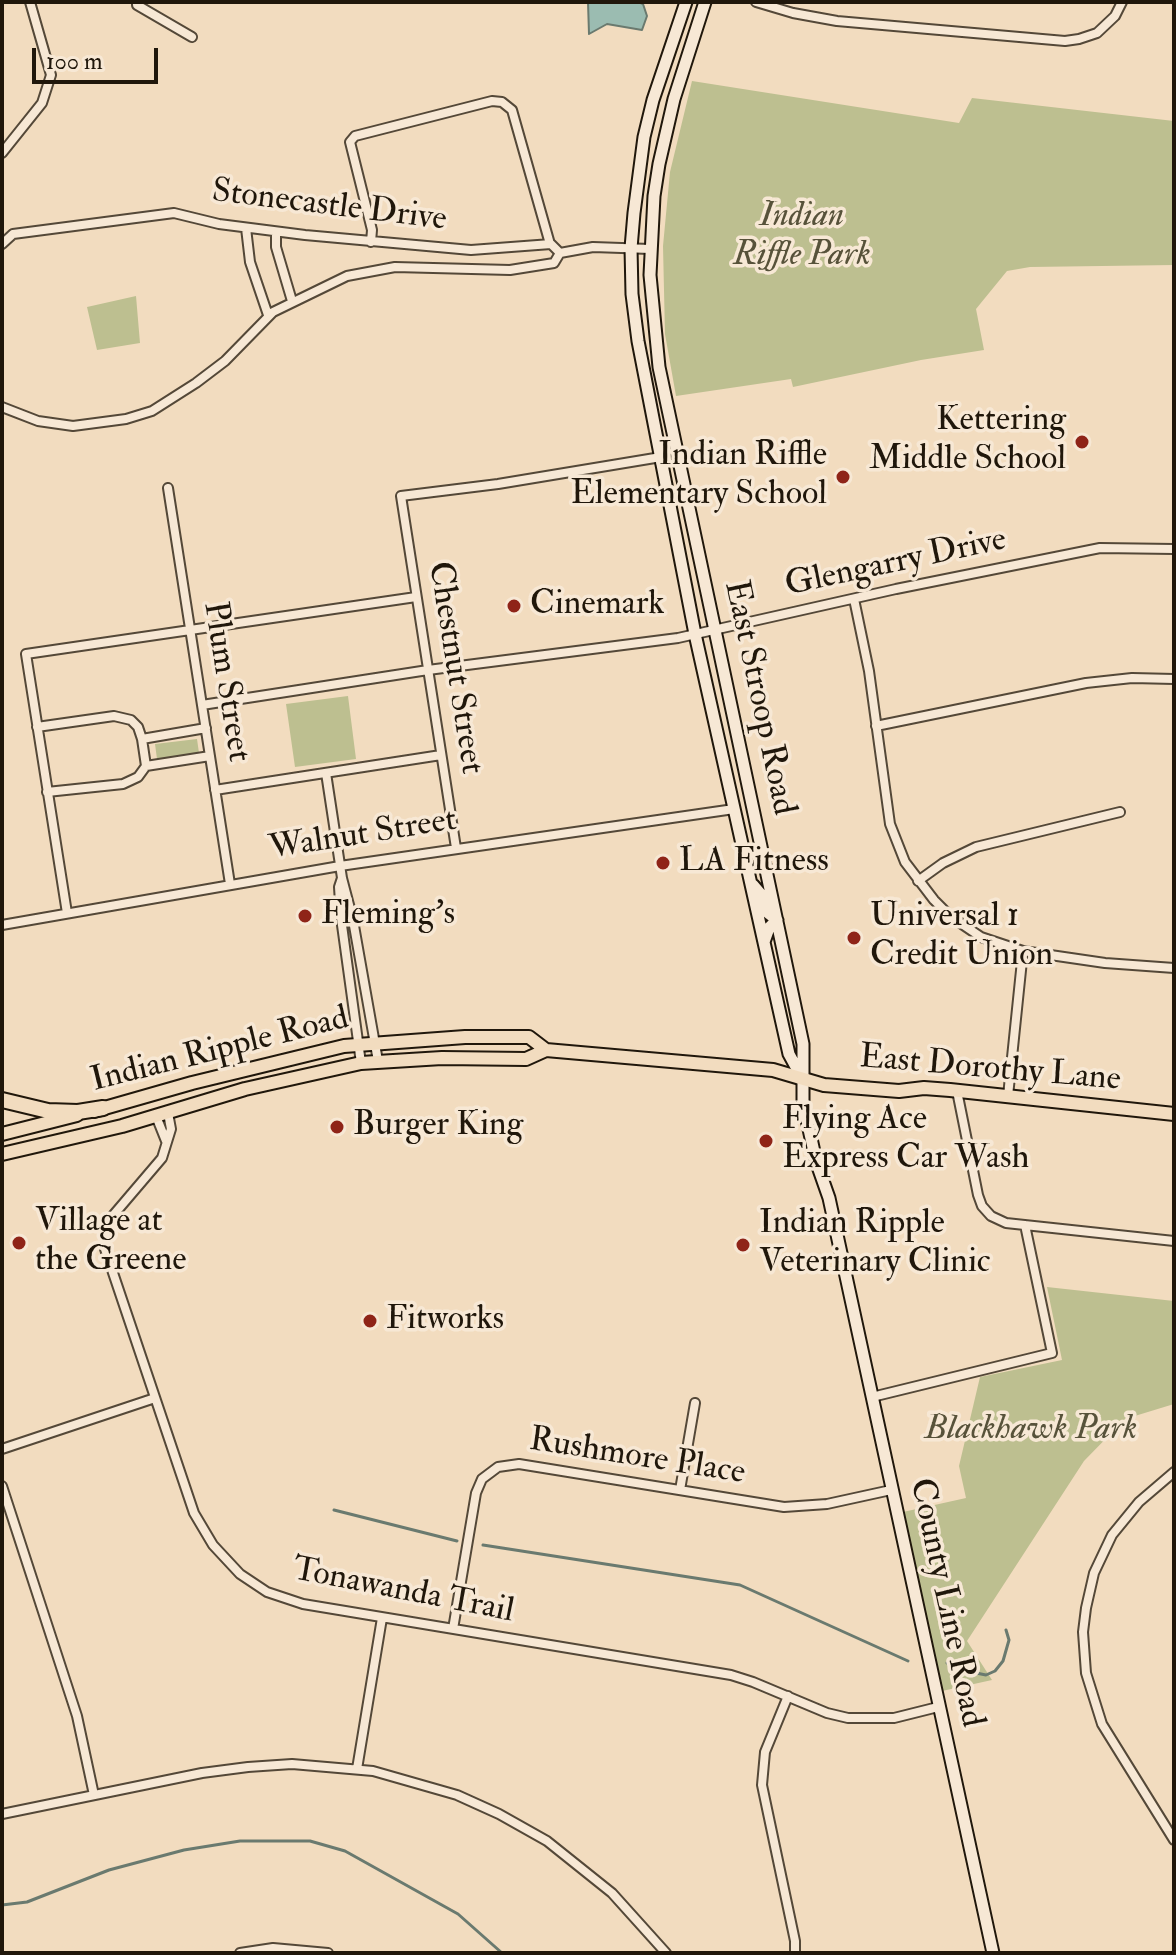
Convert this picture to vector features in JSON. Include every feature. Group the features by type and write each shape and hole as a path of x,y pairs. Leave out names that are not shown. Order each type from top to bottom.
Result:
{"highway":[{"path":"2,1100 48,1111 78,1112 103,1108"}],"main road":[{"name":"East Stroop Road","path":"686,2 644,137 631,248 632,294 638,341 695,634 789,1054 802,1079"},
{"name":"East Stroop Road","path":"705,2 665,133 654,196 650,249 652,305 659,367 803,1044 802,1079"},
{"path":"750,881 765,899 768,913 777,920 765,934 764,942"},
{"name":"Indian Ripple Road","path":"2,1134 344,1046 465,1037 529,1037 546,1050"},
{"name":"Indian Ripple Road","path":"2,1154 43,1146 231,1093 378,1061 526,1059 546,1050 773,1070 802,1079"},
{"name":"East Dorothy Lane","path":"802,1079 824,1085 899,1091 924,1088 1174,1114"},
{"name":"County Line Road","path":"802,1079 803,1102 816,1161 829,1198 993,1953"},
{"path":"162,1114 161,1100 182,1094 192,1083"}],"street":[{"path":"2,153 42,103 51,75 30,2"},
{"path":"137,2 137,5 192,37"},
{"path":"756,2 837,21 1065,41 1097,33 1115,16 1122,2"},
{"path":"371,242 372,230 350,142 355,136 492,101 502,102 512,110 550,244 560,253"},
{"name":"Stonecastle Drive","path":"2,244 13,234 174,213 246,228 371,242 492,250 550,244"},
{"path":"246,228 250,262 268,315"},
{"path":"276,232 276,247 292,301"},
{"path":"2,407 38,421 73,426 126,419 152,411 225,361 268,315 347,276 395,267 512,270 554,263 560,253 593,247 650,249"},
{"name":"Chestnut Street","path":"456,848 401,496 498,484 661,457"},
{"name":"Plum Street","path":"168,488 230,884"},
{"name":"Glengarry Drive","path":"202,705 428,670 635,645 1100,548 1174,549"},
{"path":"67,913 26,654 416,597"},
{"path":"854,599 869,671 890,824 905,862 934,900 964,926 1000,945 1105,963 1174,968"},
{"path":"876,726 1086,683 1132,678 1174,679"},
{"path":"37,727 114,716 131,720 138,727 144,751 146,766 138,777 123,784 47,792"},
{"path":"142,739 206,728"},
{"path":"215,790 441,755"},
{"path":"146,766 210,756"},
{"path":"326,773 342,878 353,920 378,1061"},
{"name":"Walnut Street","path":"2,925 340,866 734,809"},
{"path":"918,881 943,863 976,847 1120,812"},
{"path":"342,878 339,887 340,910 361,1063"},
{"path":"1008,1096 1023,951"},
{"path":"957,1091 982,1206 998,1220 1174,1241"},
{"name":"Tonawanda Trail","path":"162,1114 166,1141 162,1158 110,1219 104,1239 194,1513 207,1538 240,1574 277,1597 303,1604 731,1675 827,1713 859,1719 894,1718 938,1707"},
{"path":"872,1397 1052,1353 1025,1225"},
{"path":"2,1449 155,1398"},
{"path":"680,1490 695,1403"},
{"name":"Rushmore Place","path":"453,1629 476,1493 482,1479 493,1469 505,1465 519,1464 768,1505 797,1507 891,1490"},
{"path":"1174,1472 1139,1502 1112,1535 1089,1590 1083,1632 1086,1673 1102,1724 1174,1840"},
{"path":"2,1486 77,1716 94,1795"},
{"path":"357,1769 382,1618"},
{"path":"788,1696 765,1752 762,1785 795,1953"},
{"path":"2,1814 202,1773 248,1767 292,1764 357,1769 405,1778 445,1790 526,1828 562,1852 612,1893 666,1953"},
{"path":"240,1953 273,1948 328,1953"}],"green space":[{"name":"Indian Riffle Park","path":"692,81 959,123 972,98 1174,121 1174,265 1030,267 1007,271 976,309 984,350 793,387 791,379 676,396 665,334 663,246 670,172"},
{"path":"136,296 140,343 97,350 87,307"},
{"path":"348,696 356,759 295,767 286,704"},
{"path":"197,739 199,753 157,759 155,744"},
{"name":"Blackhawk Park","path":"1047,1287 1174,1301 1174,1404 1125,1419 1084,1461 967,1641 992,1680 942,1691 903,1512 966,1498 959,1466 980,1377 1062,1360"}],"water":[{"path":"588,2 643,4 647,16 642,30 607,24 589,34"}],"waterway":[{"path":"334,1510 457,1541"},
{"path":"483,1545 740,1585 908,1661"},
{"path":"947,1663 961,1664 986,1675 995,1671 1003,1661 1009,1640 1006,1630"},
{"path":"2,1905 27,1902 109,1870 184,1850 240,1841 310,1841 345,1851 458,1914 502,1953"}],"place":[{"name":"Kettering Middle School","path":"1082,442"},
{"name":"Indian Riffle Elementary School","path":"843,477"},
{"name":"Cinemark","path":"514,606"},
{"name":"LA Fitness","path":"663,863"},
{"name":"Fleming's","path":"305,916"},
{"name":"Universal 1 Credit Union","path":"854,938"},
{"name":"Burger King","path":"337,1127"},
{"name":"Flying Ace Express Car Wash","path":"766,1141"},
{"name":"Village at the Greene","path":"19,1243"},
{"name":"Indian Ripple Veterinary Clinic","path":"743,1245"},
{"name":"Fitworks","path":"370,1321"}]}
